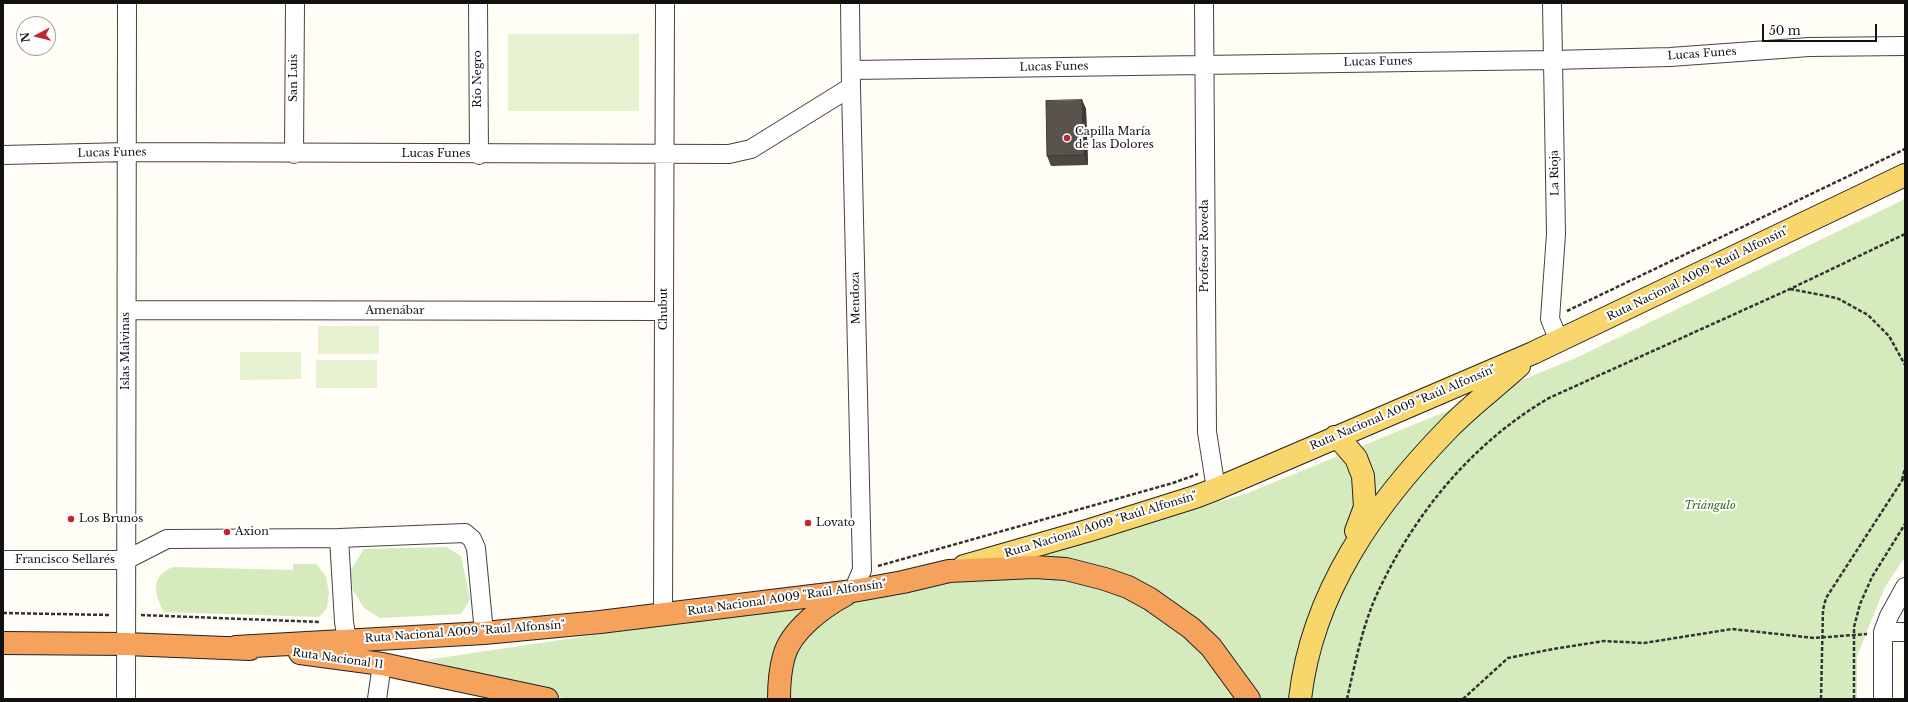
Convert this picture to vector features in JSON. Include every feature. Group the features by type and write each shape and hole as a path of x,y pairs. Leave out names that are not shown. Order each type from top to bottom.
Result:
{"highway":[{"path":"949,571 1034,567 1066,569 1128,587 1150,598 1196,633 1211,647 1248,699"},
{"name":"Ruta Nacional A009 \"Raúl Alfonsín\"","path":"236,647 345,631 484,633 600,622 853,591 903,582 949,571"},
{"path":"779,699 779,676 784,654 795,637 806,622 818,612 853,591"},
{"name":"Ruta Nacional 11","path":"3,643 236,647 314,654 382,664 547,699"}],"main road":[{"name":"Ruta Nacional A009 \"Raúl Alfonsín\"","path":"949,571 1090,530 1195,497 1214,479 1335,437 1533,353 1905,175"},
{"path":"1300,699 1310,649 1319,618 1329,592 1355,543 1409,471 1450,427 1533,353"},
{"path":"1335,437 1343,443 1356,458 1363,476 1365,507 1345,562"}],"street":[{"name":"Islas Malvinas","path":"125,698 127,3"},
{"name":"San Luis","path":"294,154 295,3"},
{"name":"Río Negro","path":"478,3 478,154"},
{"name":"Chubut","path":"663,614 666,3"},
{"name":"Mendoza","path":"850,3 862,570 853,591"},
{"name":"Profesor Roveda","path":"1204,3 1207,432 1214,479"},
{"name":"La Rioja","path":"1552,3 1556,234 1550,320 1559,341"},
{"name":"Lucas Funes","path":"3,155 127,152 294,154 729,154 751,149 851,79 1204,65 1670,57 1809,47 1905,46"},
{"name":"Amenábar","path":"126,310 664,311"},
{"path":"126,560 167,539 339,538 465,533 472,539 476,548 484,633"},
{"path":"339,538 345,631"},
{"name":"Francisco Sellarés","path":"3,560 126,560"},
{"path":"1883,699 1883,632 1889,616 1905,587"},
{"path":"1883,632 1905,632"},
{"path":"377,699 382,664"}],"path":[{"path":"1550,320 1905,149"},
{"path":"1347,699 1357,654 1377,595 1405,539 1441,490 1497,433 1522,414 1548,398 1790,289 1905,234"},
{"path":"1790,289 1837,298 1868,315 1889,336 1905,365"},
{"path":"1901,482 1905,468"},
{"path":"1822,699 1823,610 1826,598 1905,476"},
{"path":"862,570 1173,483 1214,479"},
{"path":"1854,699 1854,627 1860,604 1872,577 1905,524"},
{"path":"3,613 126,615 345,631"},
{"path":"1463,699 1508,658 1520,654 1604,641 1650,642 1732,629 1822,638 1883,632"}],"green space":[{"path":"508,34 639,34 639,111 508,111"},
{"name":"Triángulo","path":"1905,199 1905,557 1885,587 1857,656 1857,699 567,699 426,660 942,583 1248,493 1578,357"},
{"path":"318,326 379,326 379,354 318,354"},
{"path":"240,352 301,352 301,379 240,380"},
{"path":"316,360 377,360 377,388 316,388"},
{"path":"446,547 461,556 470,599 461,614 380,618 364,608 353,590 350,571 364,549"},
{"path":"293,564 316,564 326,577 329,593 327,608 319,617 164,612 156,592 157,580 160,575 173,567 293,570"}],"building":[{"path":"1082,100 1084,155 1047,156 1046,101"}],"place":[{"name":"Capilla María de las Dolores","path":"1067,138"},
{"name":"Los Brunos","path":"71,519"},
{"name":"Lovato","path":"808,523"},
{"name":"Axion","path":"227,532"}]}
